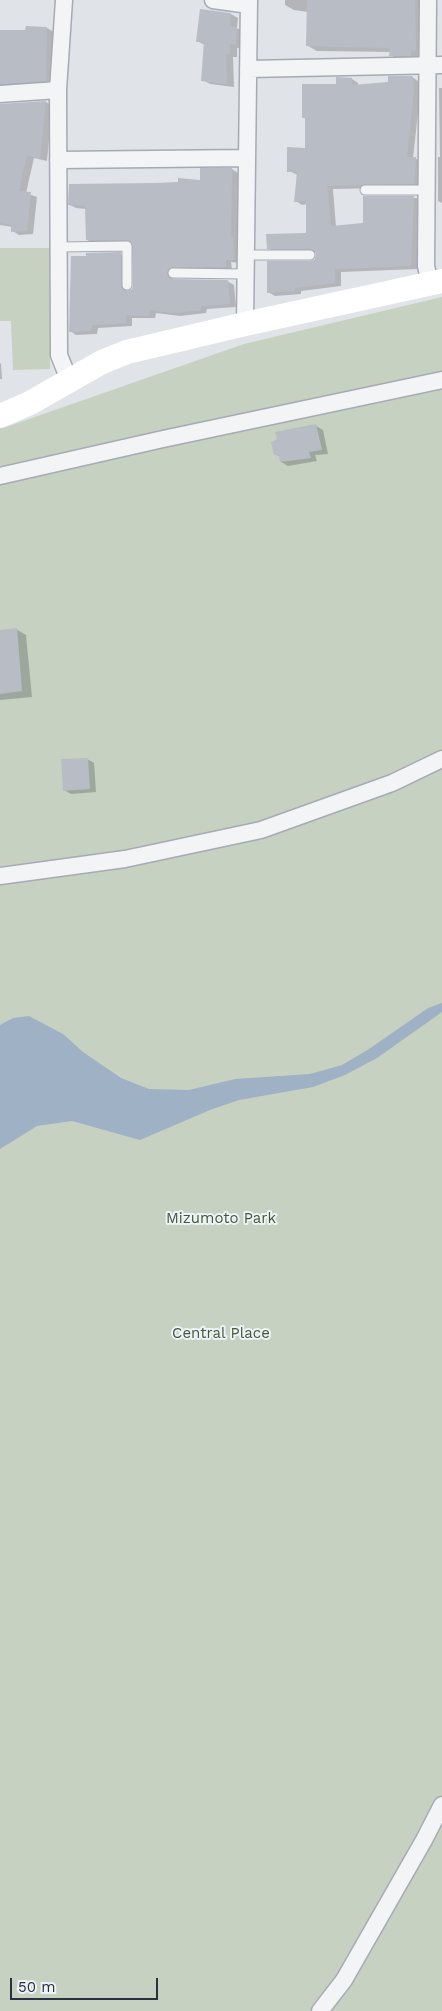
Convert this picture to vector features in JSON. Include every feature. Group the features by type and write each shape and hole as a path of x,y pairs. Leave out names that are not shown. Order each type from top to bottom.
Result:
{"street":[{"path":"64,0 58,90 59,355 69,380"},
{"path":"213,0 249,3 245,324"},
{"path":"0,416 30,403 102,362 127,352 436,282 426,266 427,190 435,65 428,0"},
{"path":"248,68 435,65"},
{"path":"0,94 58,90"},
{"path":"58,160 247,158"},
{"path":"0,476 163,439 442,380"},
{"path":"0,876 125,859 261,830 392,783 440,762"},
{"path":"320,2011 344,1980 424,1840 442,1804"}],"lane":[{"path":"365,190 427,190"},
{"path":"59,247 127,246 127,285"},
{"path":"246,255 310,255"},
{"path":"173,273 245,274"}],"green space":[{"path":"0,248 50,248 50,369 13,370 11,321 0,321"},
{"name":"Central Place","path":"442,297 442,2011 0,2011 0,428 244,344"}],"water":[{"path":"442,1003 442,1012 377,1058 345,1075 313,1087 239,1100 210,1110 140,1140 72,1121 37,1126 0,1149 0,1025 13,1018 29,1016 63,1034 83,1052 121,1078 149,1089 189,1090 235,1079 310,1074 342,1065 369,1049 428,1008"}],"building":[{"path":"307,0 415,0 416,50 411,51 411,56 389,56 390,48 306,46"},
{"path":"200,9 231,13 230,26 237,27 236,45 230,44 230,54 226,54 227,84 201,81 204,42 196,42"},
{"path":"26,26 47,27 46,81 0,84 0,30 25,30"},
{"path":"388,76 412,76 413,78 414,90 407,157 416,157 414,184 327,186 331,226 363,223 363,196 414,196 411,266 335,269 335,283 295,288 295,291 267,293 267,261 310,261 314,260 316,255 315,251 310,249 267,249 266,234 306,233 306,201 294,202 297,172 287,172 287,147 305,148 305,118 302,118 302,84 336,84 336,77 352,78 352,85 388,82"},
{"path":"46,101 40,159 27,155 19,191 31,192 27,231 11,232 11,225 0,223 0,104"},
{"path":"200,168 232,168 231,237 233,237 234,260 226,260 226,267 173,267 168,269 167,273 169,278 173,279 228,280 230,304 201,306 200,310 173,313 150,310 149,316 126,315 126,323 92,325 91,331 69,332 71,256 86,256 86,253 121,252 121,288 127,291 132,289 133,285 132,242 127,240 86,240 85,206 68,205 69,184 178,182 178,178 200,180"},
{"path":"316,424 322,450 309,452 311,458 280,462 279,455 274,455 271,442 277,439 275,432"},
{"path":"17,628 22,691 0,694 0,630"},
{"path":"88,758 90,789 63,791 61,759"}],"park label":[{"name":"Mizumoto Park","path":"221,1219"}]}
